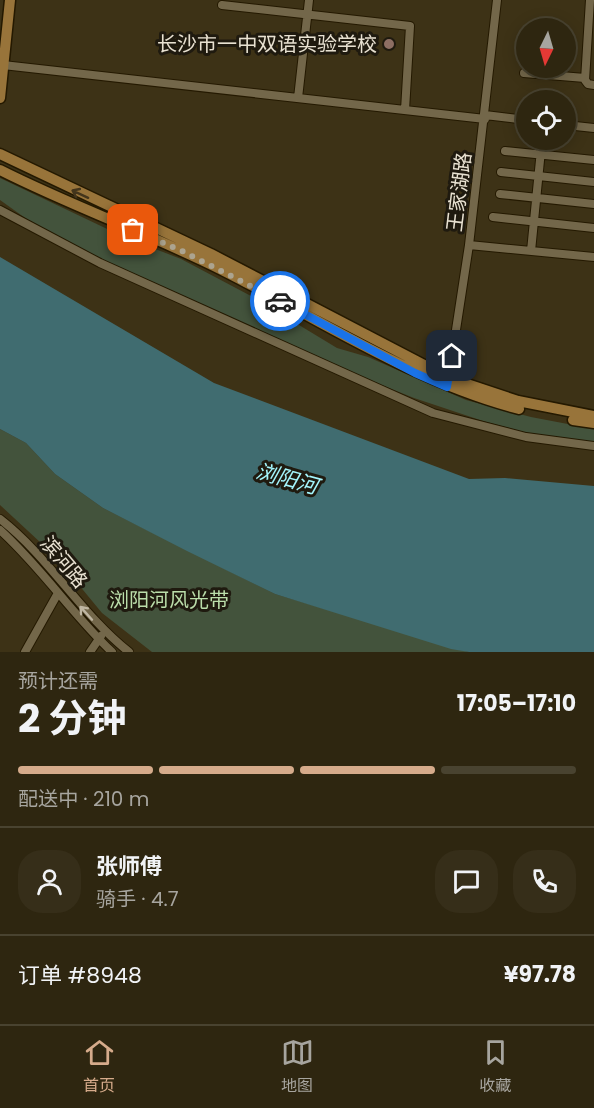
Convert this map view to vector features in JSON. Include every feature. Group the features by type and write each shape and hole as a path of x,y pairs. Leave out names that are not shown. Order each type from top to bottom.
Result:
{"main road":[{"path":"0,98 10,0"},
{"path":"0,154 211,254 448,382 517,408 594,423"},
{"path":"0,170 43,192 199,259 415,373 518,401 594,416"}],"street":[{"path":"298,98 309,0"},
{"name":"王家湖路","path":"448,382 469,245 497,0"},
{"path":"590,0 585,78 586,83 594,84"},
{"path":"222,5 410,26 405,110"},
{"path":"3,64 405,110 516,119"},
{"path":"576,77 585,78"},
{"path":"576,126 594,128"},
{"path":"531,251 541,150"},
{"path":"505,151 594,160"},
{"path":"501,172 594,182"},
{"path":"500,194 594,204"},
{"path":"0,210 100,263 433,413 526,437 594,446"},
{"path":"493,217 594,228"},
{"path":"469,245 594,257"},
{"name":"滨河路","path":"0,519 36,552 106,633 129,652"},
{"name":"滨河路","path":"0,530 112,652"},
{"path":"25,652 58,593"},
{"path":"90,652 98,639 106,633"}],"green space":[{"path":"0,178 122,236 181,259 251,296 337,348 368,357 466,400 531,417 594,429 594,443 542,437 483,421 414,398 354,374 91,256 35,225 0,200"},
{"name":"浏阳河风光带","path":"0,429 26,443 55,474 103,508 275,594 469,652 152,652 102,613 55,556 0,505"}],"water":[{"name":"浏阳河","path":"0,257 214,383 469,479 505,478 594,486 594,652 469,652 451,649 275,594 103,508 55,474 26,443 0,429"}],"way so far":[{"path":"133,230 182,251 280,301"}],"place":[{"name":"长沙市一中双语实验学校","path":"389,44"}],"route":[{"path":"280,301 415,373 447,387 452,356"}]}
